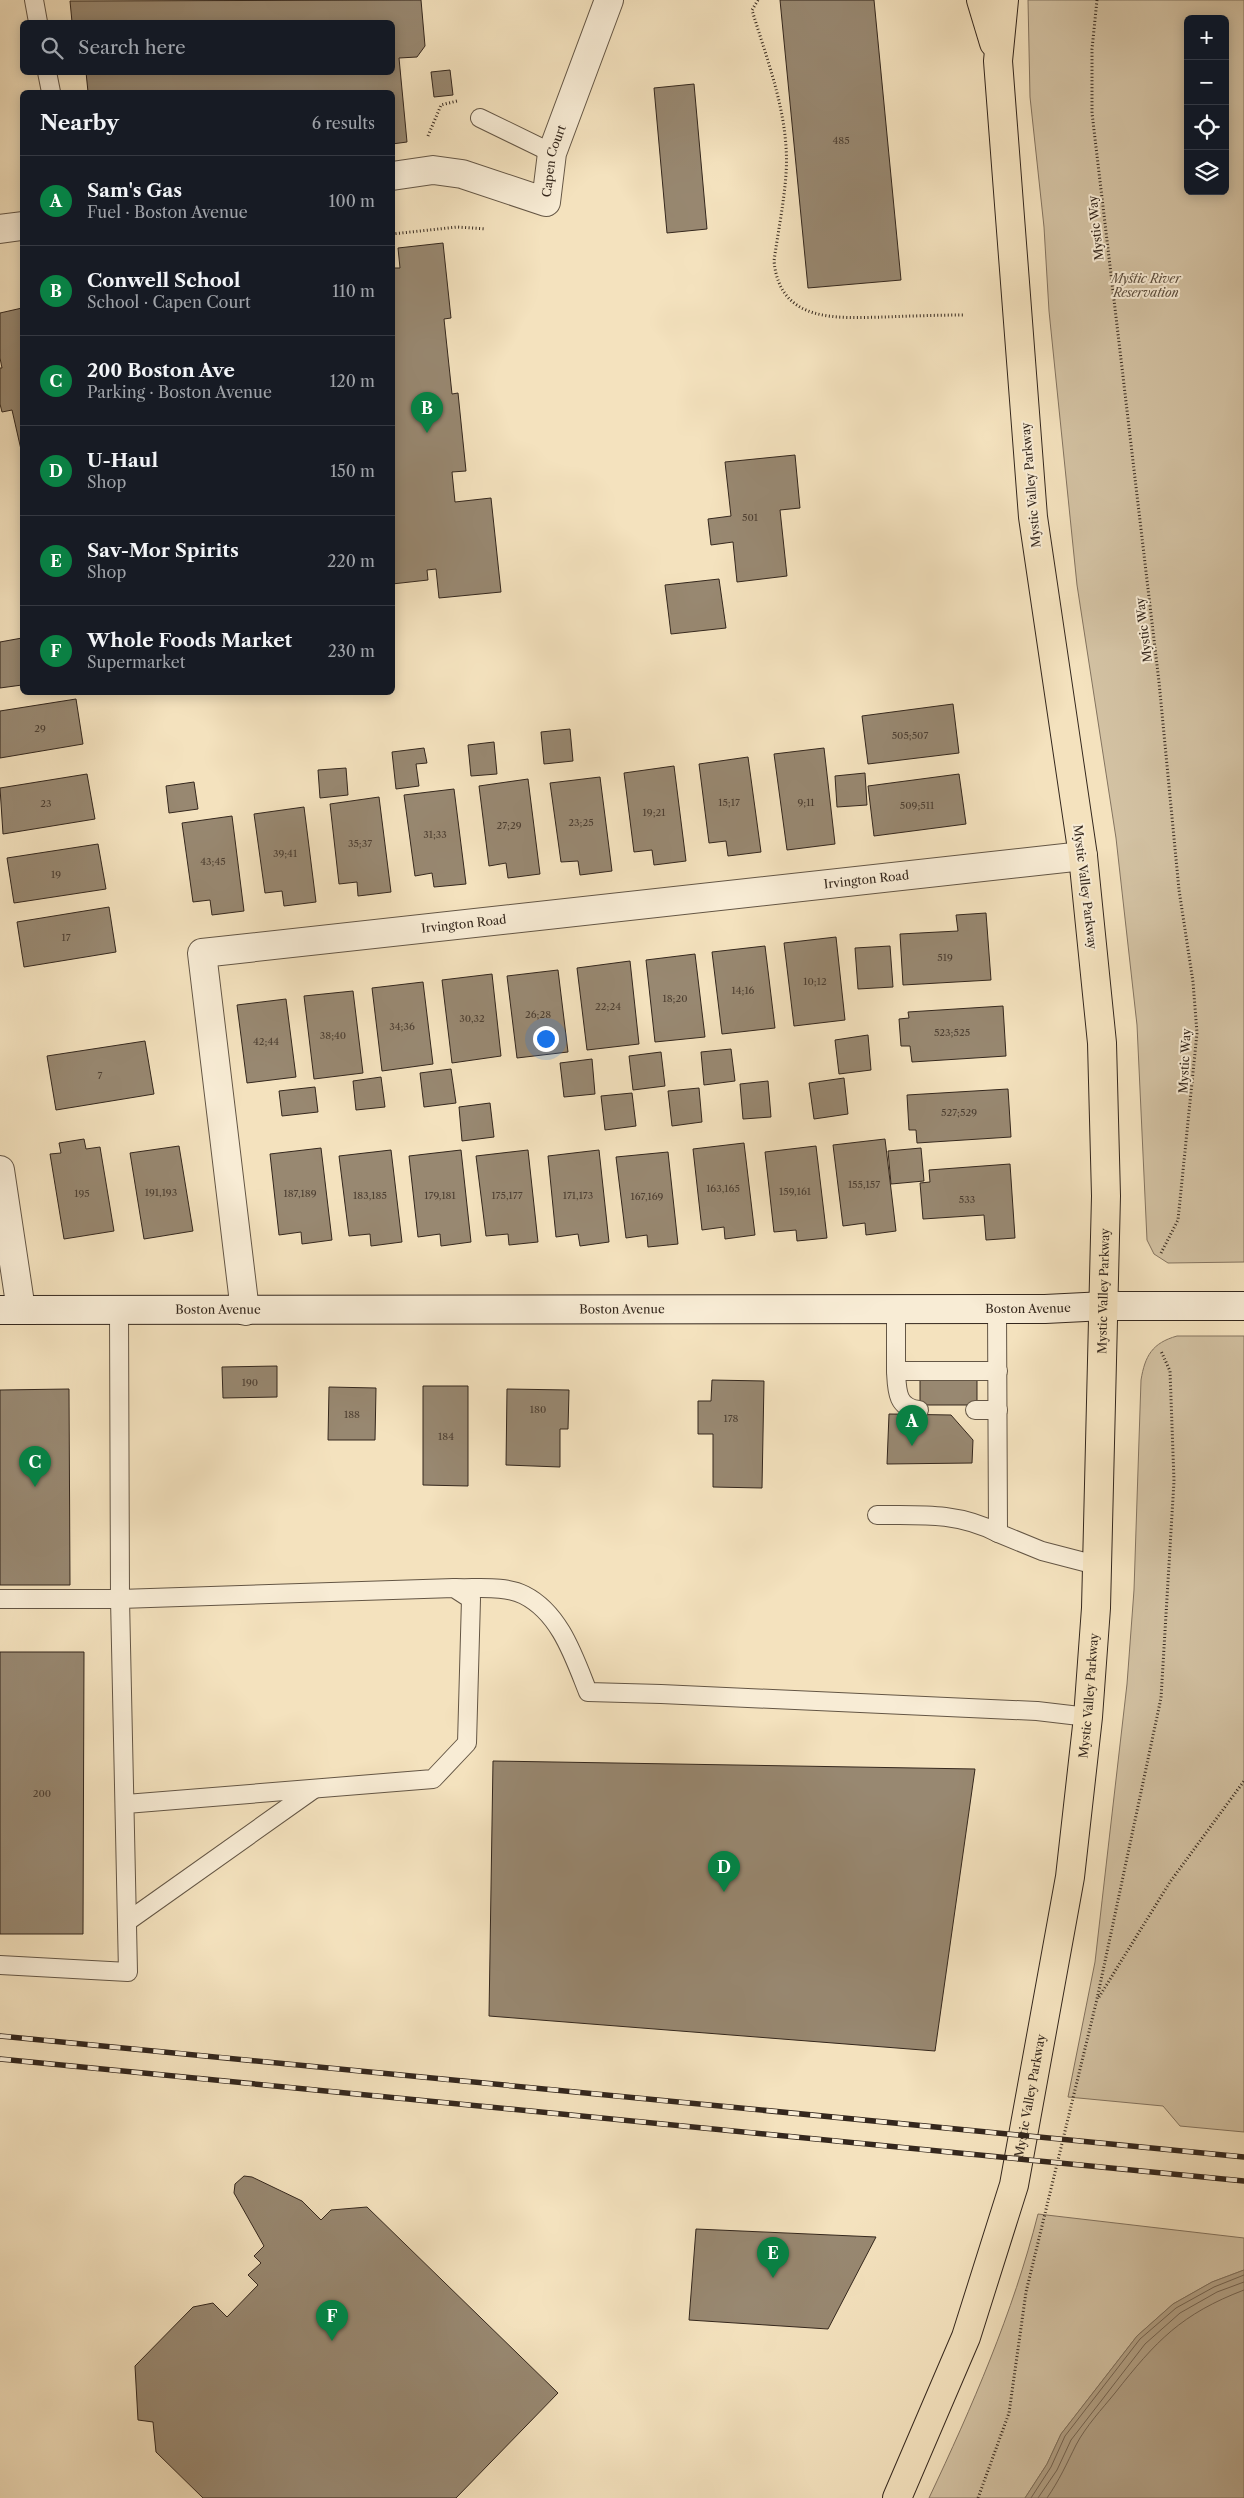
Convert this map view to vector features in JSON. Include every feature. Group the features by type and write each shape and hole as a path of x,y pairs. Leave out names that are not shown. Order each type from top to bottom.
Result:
{"main road":[{"name":"Mystic Valley Parkway","path":"981,0 998,61"},
{"name":"Mystic Valley Parkway","path":"897,2498 966,2337 1014,2185 1070,1877 1088,1717 1096,1608 1105,1306 1106,1196 1103,1072 1094,954 1083,856 1033,517 998,61 1004,0"}],"street":[{"name":"Capen Court","path":"395,176 433,170 462,174 546,202 552,153 610,0"},
{"path":"0,229 20,226"},
{"name":"Irvington Road","path":"245,1311 202,953 1083,856"},
{"path":"0,1170 10,1310"},
{"name":"Boston Avenue","path":"10,1310 896,1310 1105,1306 1244,1306"}],"lane":[{"path":"34,0 38,20"},
{"path":"48,75 51,90"},
{"path":"480,118 552,153"},
{"path":"997,1309 998,1533"},
{"path":"0,1966 128,1972 126,1804 120,1599 119,1310"},
{"path":"896,1310 898,1397 906,1407 919,1410"},
{"path":"896,1371 998,1372"},
{"path":"975,1410 998,1410"},
{"path":"876,1514 964,1518 1042,1551 1096,1565"},
{"path":"126,1804 433,1778 468,1743 472,1599 454,1588"},
{"path":"0,1599 120,1599 454,1588 507,1591 524,1595 558,1626 588,1692 1008,1710 1088,1717"},
{"path":"128,1921 314,1788"}],"path":[{"path":"758,0 752,10 776,92 785,137 786,172 774,261 781,285 790,298 801,306 827,317 965,315"},
{"name":"Mystic Way","path":"1097,0 1092,50 1093,122 1159,682 1179,890 1193,982 1197,1033 1178,1220 1160,1255"},
{"path":"426,142 440,105 459,100"},
{"path":"395,234 457,227 486,229"},
{"path":"978,2498 1009,2413 1026,2292 1097,1999 1161,1698 1174,1481 1170,1371 1161,1351"},
{"path":"1097,1999 1170,1882 1244,1781"}],"green space":[{"name":"Mystic River Reservation","path":"1028,0 1244,0 1244,1262 1168,1263 1154,1254 1147,1240 1137,1025 1116,838 1077,585 1049,311 1044,227 1030,97"},
{"path":"1177,1336 1244,1336 1244,2132 1180,2126 1163,2106 1068,2097 1095,1962 1127,1684 1134,1590 1141,1380 1145,1364 1151,1352 1161,1342"},
{"path":"1038,2214 1244,2238 1244,2270 1212,2282 1173,2304 1137,2336 1061,2434 1047,2464 1025,2498 929,2498 976,2394 1004,2323"}],"water":[{"path":"1244,2270 1244,2498 1025,2498 1047,2464 1061,2434 1137,2336 1173,2304 1212,2282"}],"building":[{"path":"421,0 425,46 417,57 399,58 407,142 395,144 395,90 88,90 86,75 395,75 395,20 72,20 70,1"},
{"path":"780,0 874,0 901,280 808,288"},
{"path":"450,70 453,95 434,97 431,72"},
{"path":"694,84 707,229 667,233 654,88"},
{"path":"443,243 451,318 444,319 452,394 458,393 466,471 452,472 455,502 491,498 501,592 439,598 436,569 427,570 428,580 395,584 395,268 400,268 398,248"},
{"path":"20,308 20,445 12,410 2,412 0,404 0,368 2,368 0,358 0,313"},
{"path":"795,455 800,508 780,510 787,576 737,582 733,542 711,545 708,519 731,516 725,462"},
{"path":"719,579 726,628 671,634 665,585"},
{"path":"20,638 20,685 0,688 0,642"},
{"path":"76,699 83,744 0,758 0,711"},
{"path":"953,704 959,753 868,764 862,716"},
{"path":"570,729 573,761 544,764 541,732"},
{"path":"494,742 497,774 471,776 468,745"},
{"path":"424,748 427,763 416,764 419,786 396,789 392,752"},
{"path":"824,748 835,844 787,850 774,754"},
{"path":"748,757 761,852 728,856 726,841 709,843 699,764"},
{"path":"674,766 686,861 654,865 652,850 634,852 624,773"},
{"path":"346,768 348,795 320,798 318,770"},
{"path":"865,773 867,805 837,807 835,776"},
{"path":"87,774 95,819 3,834 0,788"},
{"path":"959,774 966,824 874,836 868,786"},
{"path":"600,777 612,871 580,875 578,861 561,862 550,783"},
{"path":"528,779 540,874 508,878 506,863 489,866 479,786"},
{"path":"194,782 198,809 169,813 166,786"},
{"path":"454,789 466,884 434,887 432,873 415,876 404,795"},
{"path":"379,797 391,892 358,896 357,882 339,884 330,804"},
{"path":"304,807 316,902 284,906 282,891 265,893 254,814"},
{"path":"232,816 244,911 212,915 210,900 193,902 182,823"},
{"path":"98,844 106,889 14,903 7,858"},
{"path":"109,907 116,952 24,967 17,922"},
{"path":"986,913 991,980 903,985 900,934 958,931 956,915"},
{"path":"836,937 845,1020 794,1026 784,943"},
{"path":"765,946 775,1028 722,1034 712,952"},
{"path":"890,946 893,987 858,989 855,948"},
{"path":"695,954 705,1037 655,1042 646,960"},
{"path":"630,961 639,1044 587,1050 577,968"},
{"path":"558,970 568,1052 517,1058 507,976"},
{"path":"492,974 501,1056 452,1063 442,980"},
{"path":"423,982 433,1064 382,1071 372,988"},
{"path":"353,991 363,1073 314,1079 304,996"},
{"path":"286,999 296,1077 247,1083 237,1005"},
{"path":"1003,1006 1006,1056 912,1062 910,1046 901,1046 899,1019 909,1018 908,1012"},
{"path":"868,1035 871,1070 839,1074 835,1040"},
{"path":"145,1041 154,1094 56,1110 47,1056"},
{"path":"731,1049 735,1081 704,1085 701,1052"},
{"path":"661,1052 665,1086 633,1090 629,1056"},
{"path":"592,1059 595,1094 564,1097 560,1063"},
{"path":"451,1069 456,1103 424,1107 420,1073"},
{"path":"381,1077 385,1107 356,1110 353,1081"},
{"path":"844,1078 848,1114 814,1119 809,1083"},
{"path":"768,1081 771,1117 743,1119 740,1084"},
{"path":"315,1087 318,1112 282,1116 279,1091"},
{"path":"699,1088 702,1122 672,1126 668,1091"},
{"path":"1008,1089 1011,1137 917,1143 916,1130 909,1130 907,1095"},
{"path":"632,1093 636,1126 605,1130 601,1096"},
{"path":"490,1103 494,1137 462,1141 459,1107"},
{"path":"84,1139 86,1149 100,1147 114,1231 64,1239 50,1154 61,1153 59,1143"},
{"path":"885,1139 896,1231 866,1235 865,1223 843,1226 833,1145"},
{"path":"744,1143 755,1235 725,1239 724,1227 702,1230 693,1149"},
{"path":"179,1146 193,1231 144,1239 130,1153"},
{"path":"816,1146 827,1238 797,1241 796,1230 774,1232 765,1152"},
{"path":"321,1148 332,1240 302,1244 301,1232 279,1235 270,1154"},
{"path":"921,1148 924,1181 891,1184 888,1151"},
{"path":"391,1150 402,1242 371,1246 370,1234 349,1236 339,1156"},
{"path":"461,1150 471,1242 441,1246 440,1234 418,1237 409,1156"},
{"path":"528,1150 538,1242 509,1245 508,1234 486,1236 476,1156"},
{"path":"599,1150 609,1242 580,1246 578,1234 556,1237 548,1156"},
{"path":"668,1152 678,1244 648,1247 647,1235 626,1238 616,1157"},
{"path":"1010,1164 1015,1238 986,1240 984,1215 923,1219 920,1183 930,1182 929,1170"},
{"path":"277,1366 277,1397 223,1398 222,1367"},
{"path":"920,1369 977,1369 977,1405 920,1405"},
{"path":"712,1380 764,1381 762,1488 713,1487 713,1434 698,1434 698,1401 711,1401"},
{"path":"423,1386 468,1386 468,1486 423,1485"},
{"path":"329,1387 376,1388 375,1440 328,1440"},
{"path":"69,1389 70,1585 0,1585 0,1390"},
{"path":"507,1389 569,1390 568,1429 560,1429 560,1467 506,1465"},
{"path":"889,1414 951,1415 973,1440 972,1463 887,1464"},
{"path":"0,1652 84,1652 83,1934 0,1934"},
{"path":"493,1761 975,1769 935,2051 489,2016"},
{"path":"244,2176 252,2177 302,2201 321,2220 331,2210 367,2207 558,2393 456,2498 203,2498 156,2452 153,2422 138,2420 135,2366 193,2307 213,2303 227,2317 258,2285 248,2275 261,2263 254,2256 264,2246 234,2193 235,2184"},
{"path":"696,2229 876,2237 828,2329 689,2320"}],"railway":[{"path":"0,2036 1244,2157"},
{"path":"0,2059 1244,2181"}],"place":[{"name":"Conwell School","path":"427,433"},
{"name":"Sam's Gas","path":"912,1446"},
{"name":"200 Boston Ave","path":"35,1487"},
{"name":"U-Haul","path":"724,1892"},
{"name":"Sav-Mor Spirits","path":"773,2278"},
{"name":"Whole Foods Market","path":"332,2341"}]}
